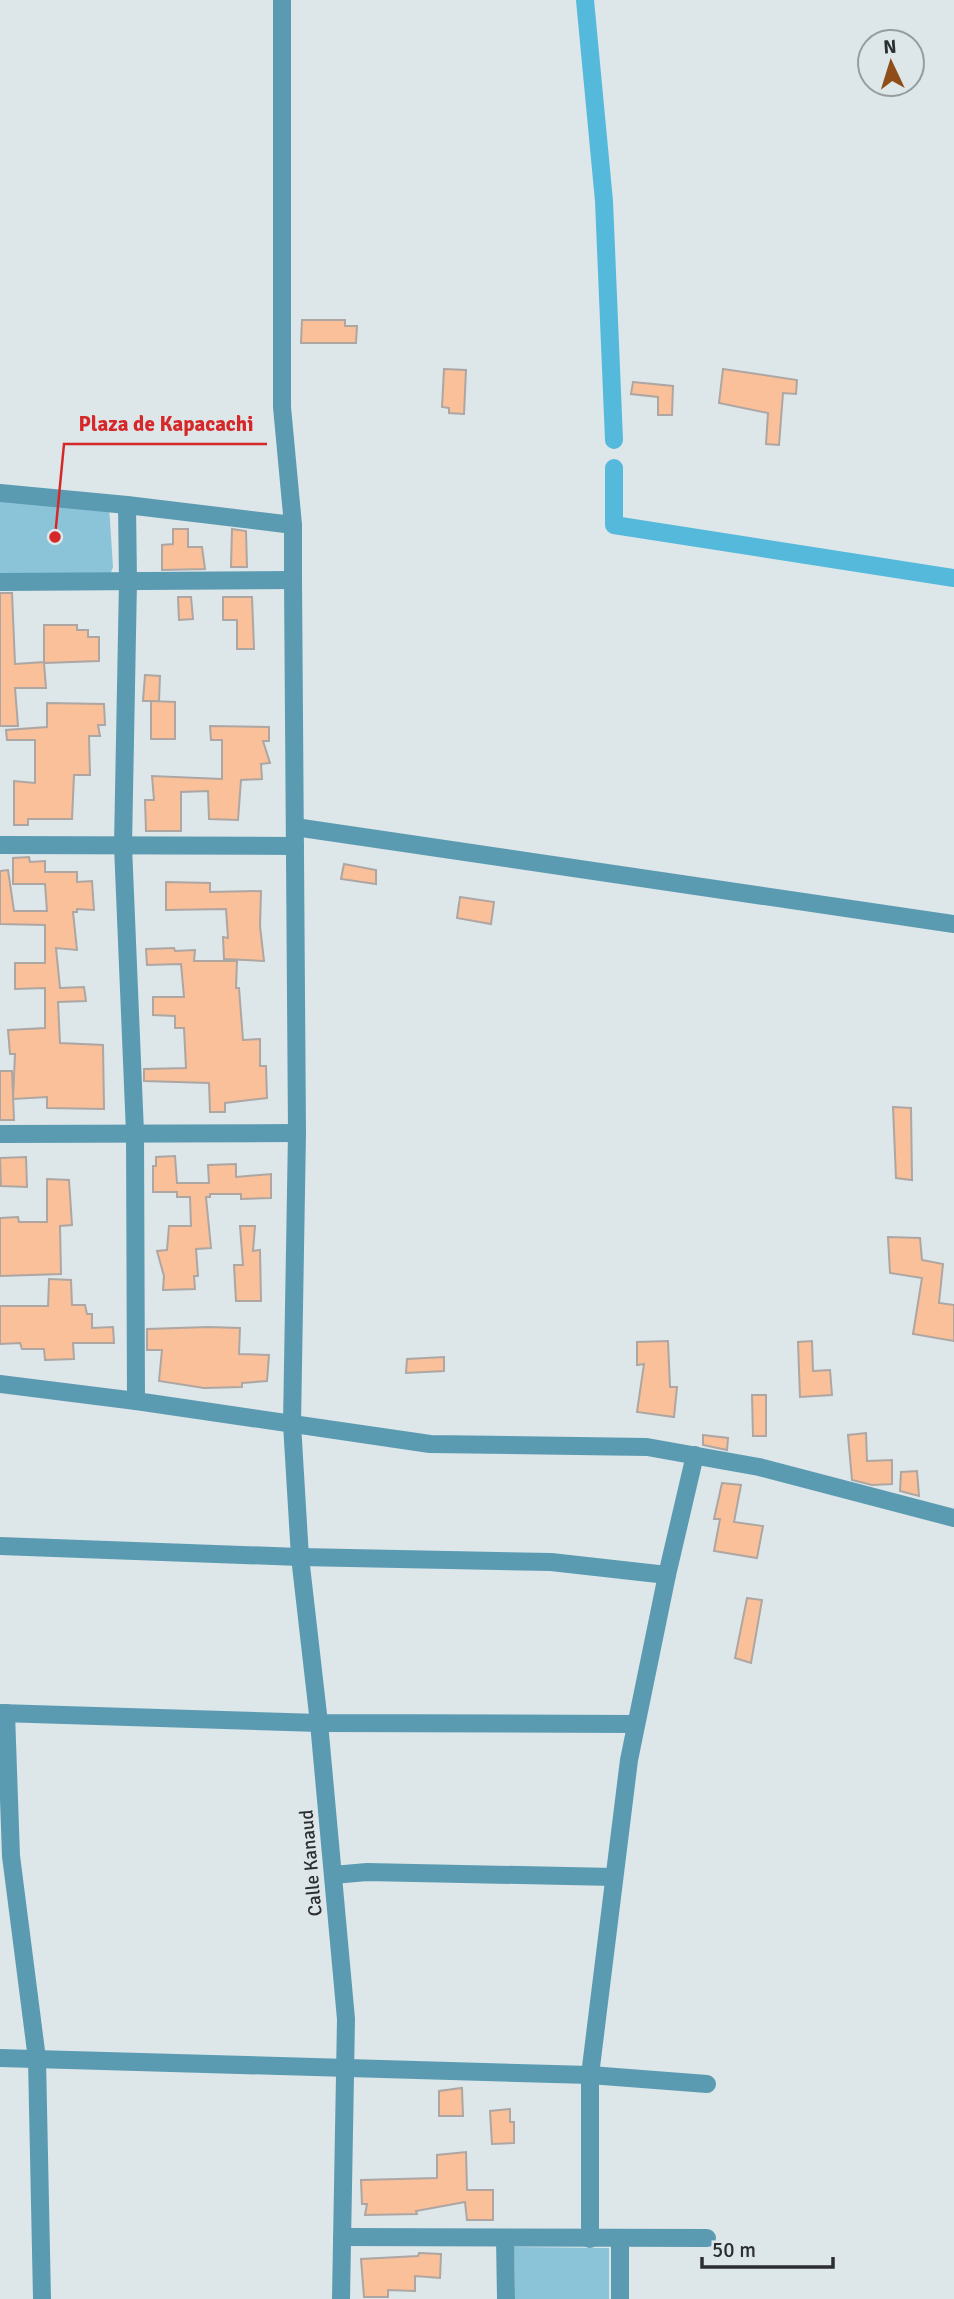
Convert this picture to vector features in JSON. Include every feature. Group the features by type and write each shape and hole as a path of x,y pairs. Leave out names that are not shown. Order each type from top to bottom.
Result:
{"street":[{"name":"Calle Kanaud","path":"282,0 282,407 293,525 297,1133 292,1424 300,1556 319,1723 346,2019 341,2299"},
{"path":"0,493 293,525"},
{"path":"127,505 123,846 135,1133 136,1401"},
{"path":"0,582 293,580"},
{"path":"295,827 954,924"},
{"path":"0,845 295,846"},
{"path":"0,1134 297,1133"},
{"path":"0,1384 430,1444 647,1447 759,1467 954,1518"},
{"path":"590,2239 590,2075 629,1760 695,1455"},
{"path":"0,1546 551,1562 667,1575"},
{"path":"42,2299 37,2059 11,1856 3,1713 319,1723 636,1724"},
{"path":"333,1875 367,1872 614,1877"},
{"path":"0,2058 590,2075 707,2084"},
{"path":"341,2237 707,2238"},
{"path":"505,2238 506,2299"},
{"path":"620,2239 620,2299"}],"shaded area":[{"path":"0,496 109,506 113,567 110,575 0,577"},
{"path":"514,2247 609,2248 609,2299 515,2299"}],"building":[{"path":"302,320 345,320 345,326 357,326 356,343 301,343"},
{"path":"444,369 466,370 464,414 449,413 449,408 442,407"},
{"path":"723,369 797,380 796,394 783,393 779,445 766,444 768,413 719,403"},
{"path":"633,382 673,386 672,415 658,415 658,397 631,394"},
{"path":"173,529 188,529 188,547 202,547 205,569 162,570 162,545 173,544"},
{"path":"232,529 246,531 247,567 231,567"},
{"path":"0,593 12,593 15,664 44,662 44,625 77,625 77,630 88,630 88,637 99,637 99,661 44,663 46,688 15,688 18,726 0,726"},
{"path":"178,597 191,597 193,619 179,620"},
{"path":"223,597 252,597 254,649 237,649 237,620 223,620"},
{"path":"145,675 160,676 159,701 143,701"},
{"path":"151,701 175,702 175,739 151,739"},
{"path":"47,703 104,704 105,725 98,725 100,736 89,736 90,775 74,775 72,819 28,819 28,825 14,825 14,781 35,783 35,740 7,740 6,730 47,727"},
{"path":"210,726 269,727 269,741 263,741 270,763 261,764 262,779 241,780 238,820 209,819 208,791 181,792 181,831 146,831 145,800 154,800 152,776 222,779 222,740 211,740"},
{"path":"29,857 30,862 45,861 45,872 77,872 77,882 92,881 94,910 77,909 77,912 73,912 77,950 56,948 60,988 84,987 86,1001 58,1002 60,1043 103,1045 104,1109 47,1108 47,1097 13,1099 15,1054 10,1054 8,1030 45,1028 45,988 15,989 15,963 45,963 45,925 0,924 0,871 8,870 14,911 47,911 45,884 13,884 13,858"},
{"path":"344,864 376,870 376,884 341,879"},
{"path":"166,882 210,883 210,892 261,891 260,926 264,961 224,959 223,937 228,938 226,909 166,910"},
{"path":"460,897 494,902 491,924 457,918"},
{"path":"174,948 175,951 195,950 194,961 237,961 236,988 239,988 243,1040 260,1039 260,1066 266,1066 267,1098 225,1103 225,1112 210,1112 209,1083 144,1081 144,1069 186,1068 184,1028 175,1028 175,1016 153,1015 153,997 184,997 181,964 147,965 146,949"},
{"path":"0,1071 12,1071 14,1120 0,1120"},
{"path":"893,1107 911,1108 912,1180 896,1178"},
{"path":"175,1156 177,1183 209,1183 208,1165 236,1164 236,1177 271,1174 271,1198 241,1199 241,1194 210,1194 210,1197 206,1197 211,1248 196,1249 198,1276 194,1276 195,1289 163,1290 164,1276 157,1251 167,1250 169,1226 191,1226 190,1197 177,1197 177,1192 153,1192 153,1166 156,1166 156,1157"},
{"path":"26,1157 27,1187 1,1186 0,1158"},
{"path":"47,1179 69,1180 72,1225 60,1226 61,1274 0,1276 0,1218 18,1217 19,1222 47,1222"},
{"path":"240,1226 255,1226 253,1251 260,1250 261,1301 236,1301 234,1265 243,1265"},
{"path":"888,1237 920,1238 922,1260 943,1264 939,1303 954,1305 954,1341 913,1334 922,1278 890,1273"},
{"path":"49,1279 71,1280 72,1305 85,1305 87,1314 92,1314 92,1328 113,1327 114,1343 73,1343 74,1359 45,1360 44,1349 22,1349 20,1343 0,1344 0,1306 48,1306"},
{"path":"240,1328 239,1354 269,1355 267,1381 242,1383 242,1387 204,1388 159,1381 162,1350 147,1350 147,1329"},
{"path":"668,1341 670,1387 677,1387 674,1417 637,1412 644,1364 637,1365 637,1342"},
{"path":"812,1341 813,1371 830,1370 832,1395 800,1397 798,1342"},
{"path":"444,1357 444,1371 406,1373 407,1359"},
{"path":"752,1395 766,1395 766,1436 753,1436"},
{"path":"866,1433 867,1461 892,1460 892,1484 872,1485 852,1480 848,1435"},
{"path":"703,1435 728,1438 727,1450 703,1445"},
{"path":"917,1471 919,1496 900,1491 901,1472"},
{"path":"722,1483 741,1485 734,1522 763,1526 757,1558 714,1551 720,1519 714,1519"},
{"path":"747,1598 762,1600 751,1663 735,1658"},
{"path":"462,2088 463,2116 439,2116 439,2091"},
{"path":"510,2109 510,2122 514,2122 514,2143 492,2144 490,2111"},
{"path":"466,2152 467,2190 493,2190 493,2220 467,2220 465,2202 416,2211 417,2214 365,2215 367,2204 362,2204 361,2180 437,2178 437,2155"},
{"path":"419,2253 441,2254 440,2278 415,2276 415,2291 388,2290 388,2297 364,2297 361,2259 418,2256"}],"waterway":[{"path":"585,0 604,201 614,440"},
{"path":"614,468 614,525 954,578"}],"place":[{"name":"Plaza de Kapacachi","path":"55,537"}]}
